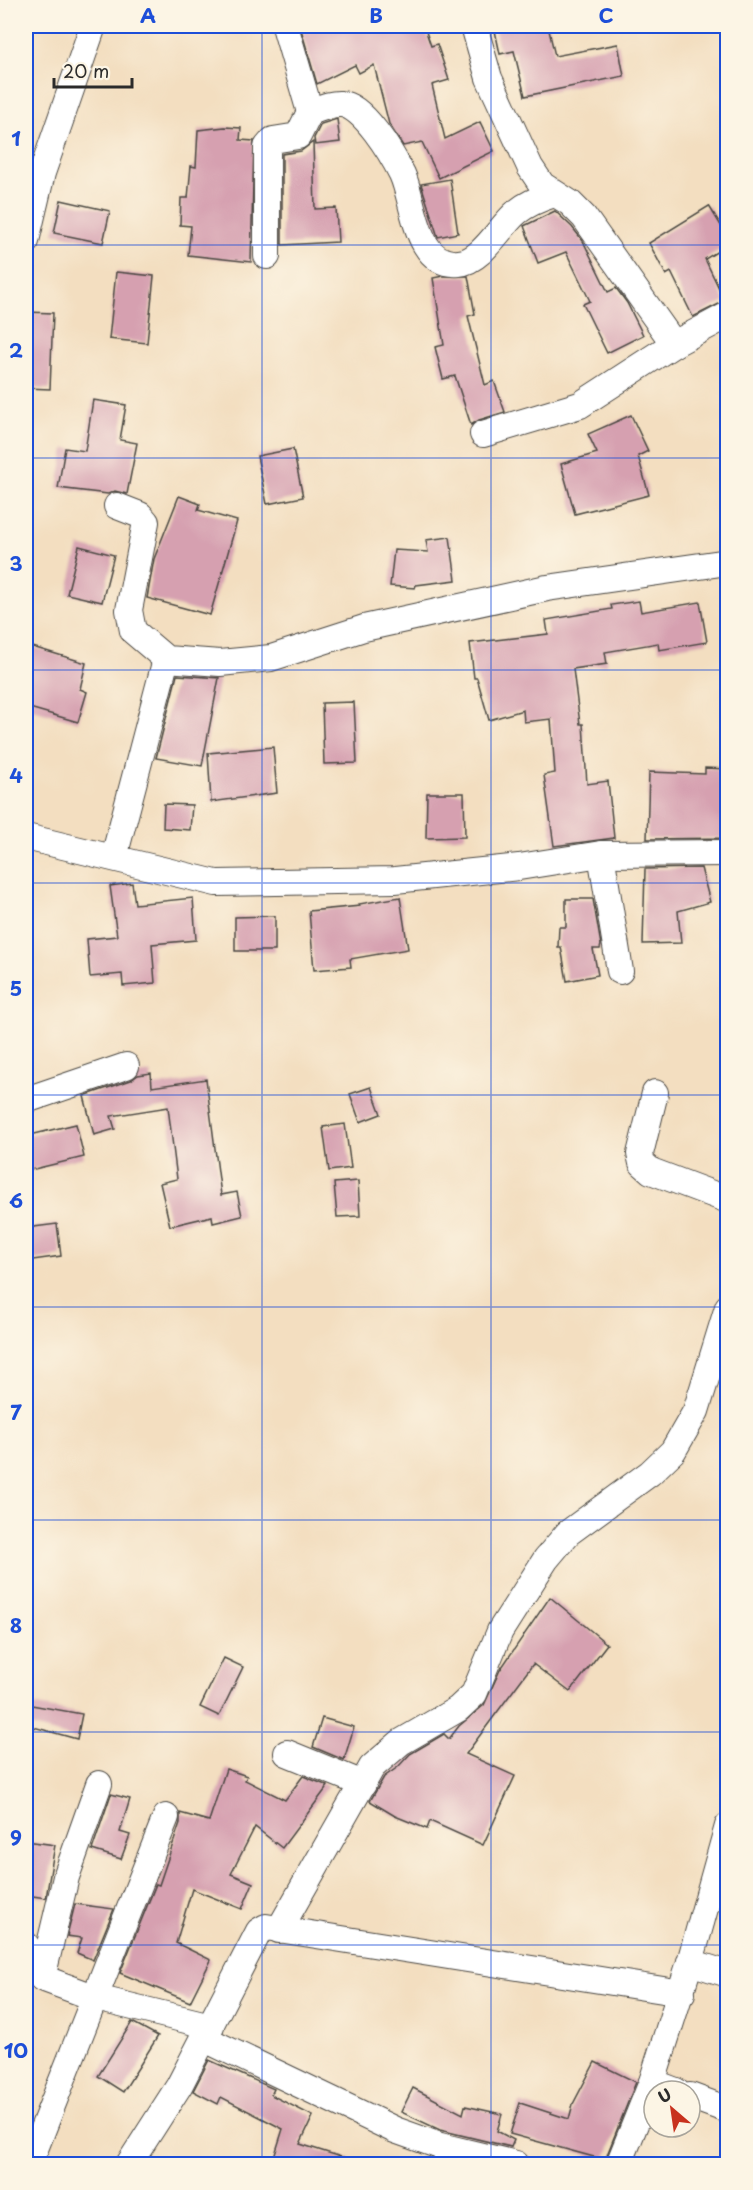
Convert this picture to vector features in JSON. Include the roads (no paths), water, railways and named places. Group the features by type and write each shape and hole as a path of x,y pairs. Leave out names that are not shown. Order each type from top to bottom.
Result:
{"street":[{"path":"26,242 42,173 93,26"},
{"path":"267,256 267,147 273,140 298,136 310,112 285,26"},
{"path":"474,26 489,78 530,167 542,185 570,202 584,217 674,344"},
{"path":"310,112 339,103 356,107 402,174 421,235 430,252 442,261 461,263 478,254 518,211 554,194"},
{"path":"483,434 580,405 674,344 728,315"},
{"path":"117,506 140,515 146,522 129,610 129,622 134,631 166,659 220,663 271,658 364,628 437,611 547,588 728,562"},
{"path":"114,857 166,659"},
{"path":"26,837 216,883 395,880 519,867 602,854 728,853"},
{"path":"602,854 620,971"},
{"path":"26,1100 126,1066"},
{"path":"655,1093 640,1154 642,1163 651,1171 728,1200"},
{"path":"279,1930 372,1767 401,1742 458,1708 474,1694 500,1631 546,1559 568,1533 650,1473 673,1451 696,1411 728,1307"},
{"path":"287,1753 363,1784"},
{"path":"42,1978 66,1877 99,1784"},
{"path":"29,2164 166,1817"},
{"path":"653,2079 682,1993 728,1827"},
{"path":"129,2164 179,2086 259,1931 266,1927 682,1993"},
{"path":"26,1945 33,1967 42,1978 96,1998 208,2032 395,2130 440,2146 516,2164"},
{"path":"690,1962 728,1974"},
{"path":"702,2100 728,2110"},
{"path":"619,2164 642,2107"}]}
